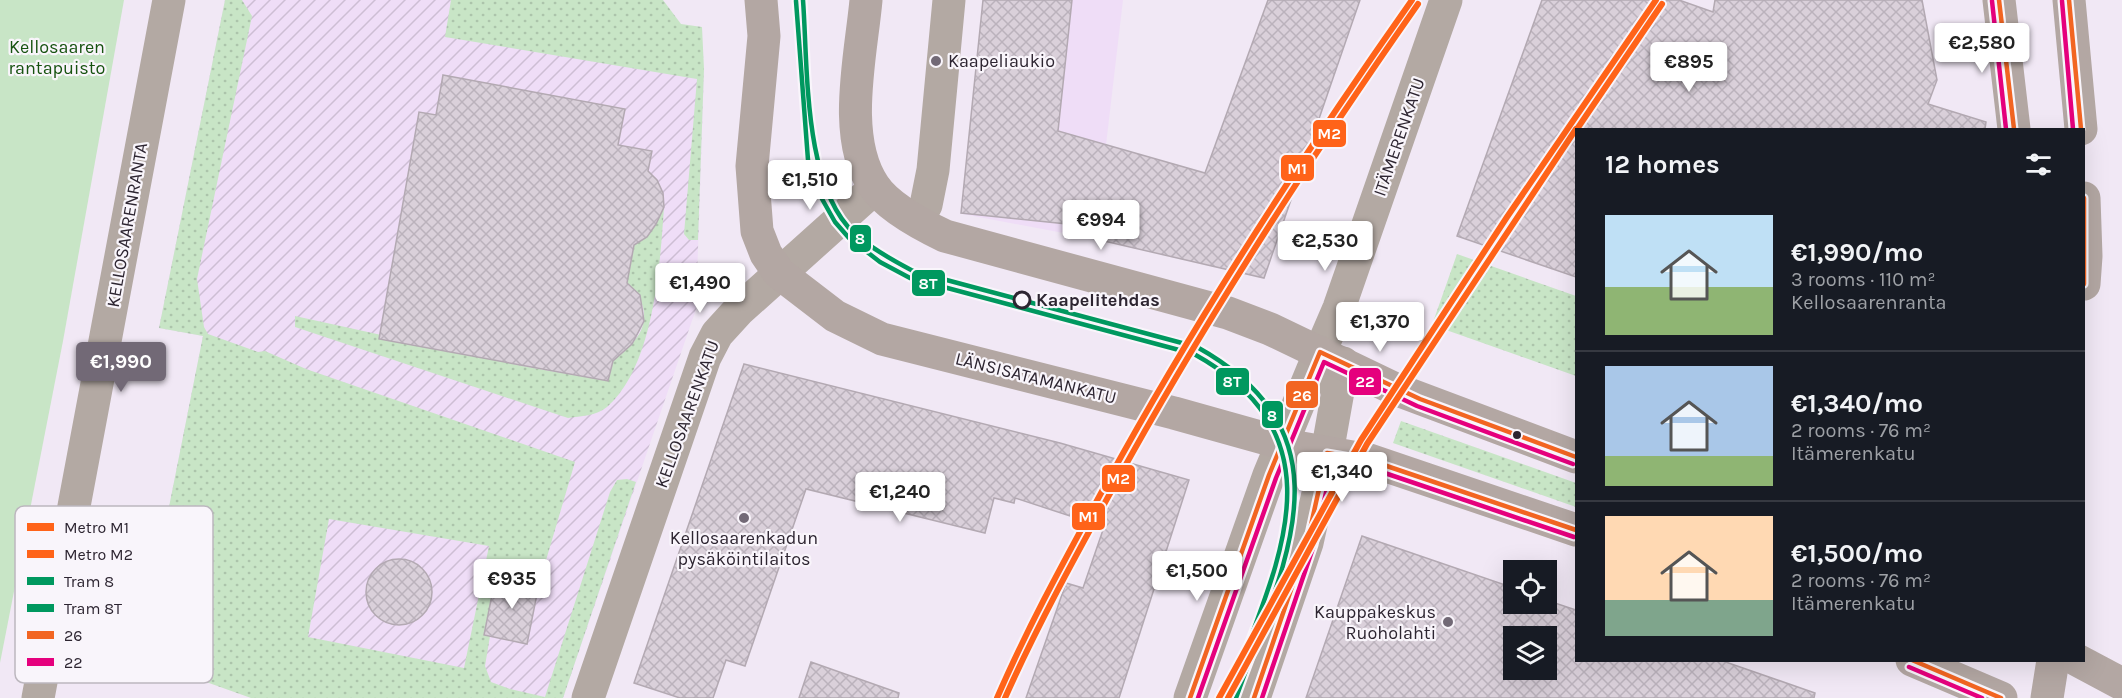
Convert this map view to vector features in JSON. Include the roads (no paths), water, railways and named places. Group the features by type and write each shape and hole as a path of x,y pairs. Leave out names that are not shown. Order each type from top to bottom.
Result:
{"main road":[{"name":"LÄNSISATAMANKATU","path":"761,0 764,36 752,166 756,231 766,254 779,273 835,316 882,339 1174,413 1281,443 1369,460 1575,530"},
{"path":"866,0 855,125 861,160 875,188 913,220 945,236 1228,313 1420,399 1575,457"},
{"path":"1998,0 2014,128"},
{"path":"2069,0 2081,128"},
{"path":"2085,227 2085,270"},
{"path":"1917,662 2001,698"},
{"path":"2047,698 2053,662"},
{"path":"2081,662 2122,684"}],"street":[{"name":"KELLOSAARENRANTA","path":"74,506 169,0"},
{"path":"926,205 933,170 949,0"},
{"name":"ITÄMERENKATU","path":"1254,698 1307,543 1328,453 1331,358 1339,308 1446,0"},
{"name":"KELLOSAARENKATU","path":"588,698 705,357 717,334 779,273 875,188"},
{"name":"ITÄMERENKATU","path":"1190,698 1281,443 1331,358"},
{"name":"KELLOSAARENRANTA","path":"38,698 41,683"}],"metro line":[{"name":"M1","path":"997,698 1063,563 1177,359 1291,177 1412,0"},
{"name":"M1","path":"1219,698 1361,440 1507,217 1656,0"},
{"name":"M2","path":"1005,698 1071,566 1184,364 1297,182 1418,4"},
{"name":"M2","path":"1578,128 1662,4"},
{"name":"M2","path":"1228,698 1367,444 1575,131"}],"tram line":[{"name":"8","path":"803,0 808,91 817,157 826,187 838,213 855,234 875,249 913,271 1197,347 1247,382 1277,421 1292,462 1294,506 1287,552 1236,698"},
{"name":"8T","path":"796,1 808,160 817,190 835,222 849,238 880,262 910,278 1194,354 1242,388 1271,426 1285,466 1286,509 1279,554 1229,696"}],"place":[{"name":"Kaapeliaukio","path":"936,61"},
{"name":"Kaapelitehdas","path":"1022,300"},
{"name":"Kellosaarenkadun pysäköintilaitos","path":"744,518"},
{"name":"Kauppakeskus Ruoholahti","path":"1448,622"}],"park label":[{"name":"Kellosaaren rantapuisto","path":"57,57"}]}
